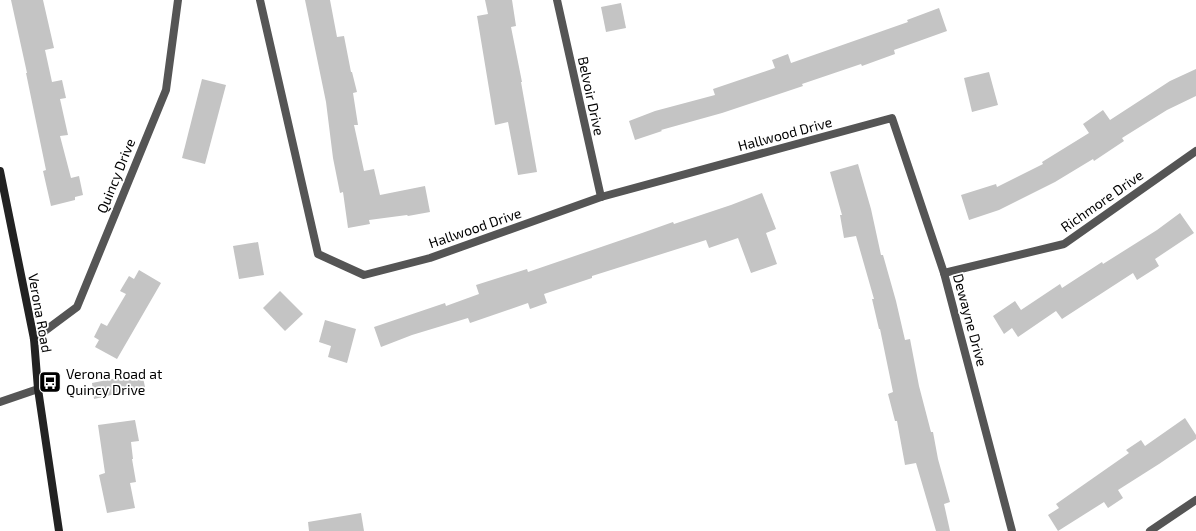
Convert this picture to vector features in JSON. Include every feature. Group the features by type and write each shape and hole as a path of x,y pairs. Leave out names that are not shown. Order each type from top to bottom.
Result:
{"street":[{"name":"Quincy Drive","path":"34,339 77,307 166,90 178,0"},
{"name":"Hallwood Drive","path":"260,0 318,254 364,275 430,258 600,197 892,118"},
{"name":"Belvoir Drive","path":"557,0 600,197"},
{"name":"Dewayne Drive","path":"892,118 944,273 1012,531"},
{"name":"Richmore Drive","path":"944,273 1064,244 1196,151"},
{"name":"Verona Road","path":"0,171 34,339 38,388 60,531"},
{"path":"0,402 38,388"},
{"path":"1150,531 1196,500"}],"building":[{"path":"11,0 43,0 54,48 45,50 52,82 62,80 66,98 60,99 68,135 60,136 71,178 79,176 83,195 75,197 75,200 51,206 43,171 46,170"},
{"path":"305,0 330,0 337,37 344,36 351,72 357,92 353,93 358,125 354,125 364,171 374,169 380,195 425,186 430,212 369,220 370,224 348,228 343,192 340,193 333,158 326,102"},
{"path":"485,0 512,0 516,26 511,27 537,172 518,175 508,122 495,125 477,16 488,14"},
{"path":"621,3 626,28 606,32 601,7"},
{"path":"939,8 947,31 894,50 895,54 862,66 861,64 802,84 803,86 722,113 661,130 662,131 635,140 629,121 655,111 715,95 713,89 775,68 772,60 788,54 791,63 908,22 907,20"},
{"path":"1196,69 1196,96 1167,110 1122,138 1124,141 1094,161 1093,159 1055,182 999,210 969,220 961,195 996,184 997,187 1043,164 1042,162 1089,133 1083,124 1103,110 1110,120 1170,81"},
{"path":"989,72 998,105 972,112 964,78"},
{"path":"202,79 226,85 205,164 182,158"},
{"path":"858,164 871,209 881,255 883,255 896,301 905,340 910,339 919,386 931,432 933,432 938,459 950,502 944,504 950,531 936,531 916,463 905,465 897,421 895,421 888,394 893,392 872,299 874,299 856,236 844,238 840,215 842,215 830,172"},
{"path":"762,193 776,229 766,233 777,264 751,273 738,238 709,248 706,240 592,276 592,278 544,294 547,303 530,309 528,303 470,323 468,318 412,335 381,347 374,327 445,303 446,306 479,294 476,285 527,269 528,272 673,222 674,224 731,205"},
{"path":"1180,213 1194,233 1155,259 1159,266 1137,280 1133,273 1062,319 1056,311 1018,337 1012,328 1004,334 993,316 1015,301 1021,310 1060,284 1062,288 1102,262 1103,264 1157,230"},
{"path":"258,242 264,275 239,279 233,246"},
{"path":"139,270 161,283 117,359 95,347 99,340 94,337 101,323 107,326 126,294 120,291 129,276 134,279"},
{"path":"280,291 303,314 285,331 263,308"},
{"path":"325,320 356,329 347,363 328,357 331,346 319,342"},
{"path":"142,373 145,387 94,399 92,383"},
{"path":"1185,418 1196,435 1196,439 1118,490 1123,498 1108,508 1104,502 1058,531 1048,515 1059,508 1056,504 1129,453 1126,450 1141,440 1145,446"},
{"path":"135,420 139,441 131,442 136,482 130,483 135,508 107,513 99,475 105,473 98,425"},
{"path":"361,513 364,531 309,531 308,522"}],"place":[{"name":"Verona Road at Quincy Drive","path":"50,382"}]}
